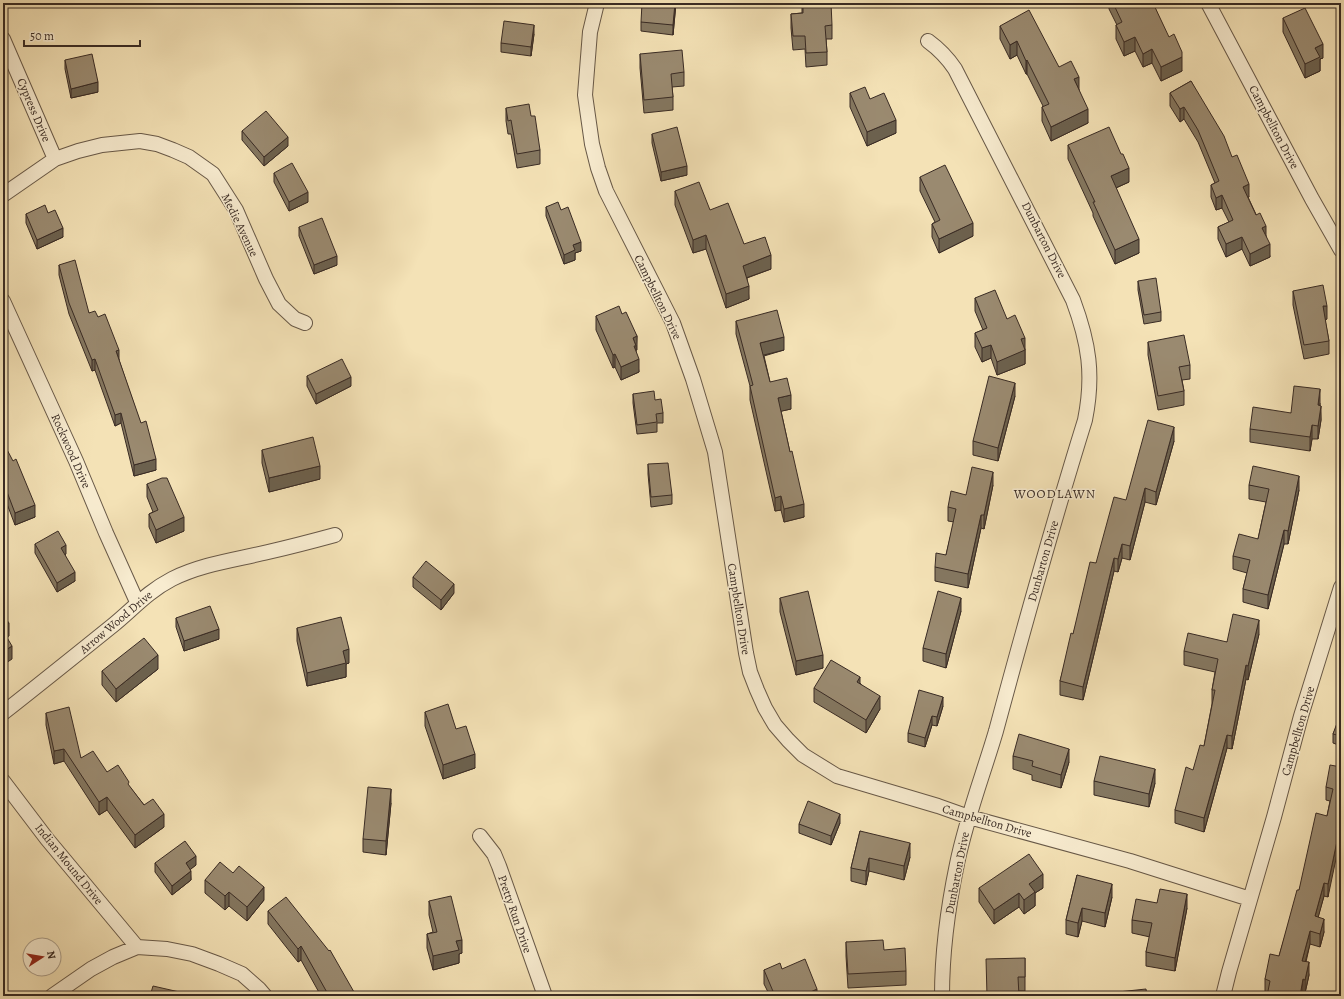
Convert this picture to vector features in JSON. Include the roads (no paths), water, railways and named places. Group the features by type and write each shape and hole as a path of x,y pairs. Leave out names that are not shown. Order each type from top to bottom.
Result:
{"street":[{"name":"Campbellton Drive","path":"597,3 590,32 585,95 592,144 606,191 673,323 693,379 715,452 746,653 757,690 775,725 803,755 837,776 938,806 969,817 1130,861 1250,899"},
{"name":"Campbellton Drive","path":"1208,3 1312,199 1341,250"},
{"name":"Cypress Drive","path":"3,39 55,159"},
{"name":"Dunbarton Drive","path":"928,41 943,53 955,69 1050,252 1073,300 1080,319 1086,339 1089,359 1089,400 1085,420 1038,576 957,864 946,932 942,996"},
{"name":"Medie Avenue","path":"3,195 55,159 102,145 140,141 157,144 190,157 213,174 236,210 266,279 279,304 286,312 305,324"},
{"name":"Rockwood Drive","path":"3,301 76,461 137,602"},
{"name":"Arrow Wood Drive","path":"3,713 117,622 137,602 171,579 209,565 335,535"},
{"name":"Campbellton Drive","path":"1223,996 1301,716 1341,588"},
{"name":"Indian Mound Drive","path":"3,781 47,839 136,947"},
{"name":"Pretty Run Drive","path":"480,836 494,854 499,866 545,996"},
{"path":"52,996 91,969 136,947 167,949 192,954 219,964 242,974 265,996"}],"district":[{"name":"WOODLAWN","path":"1055,493"}]}
